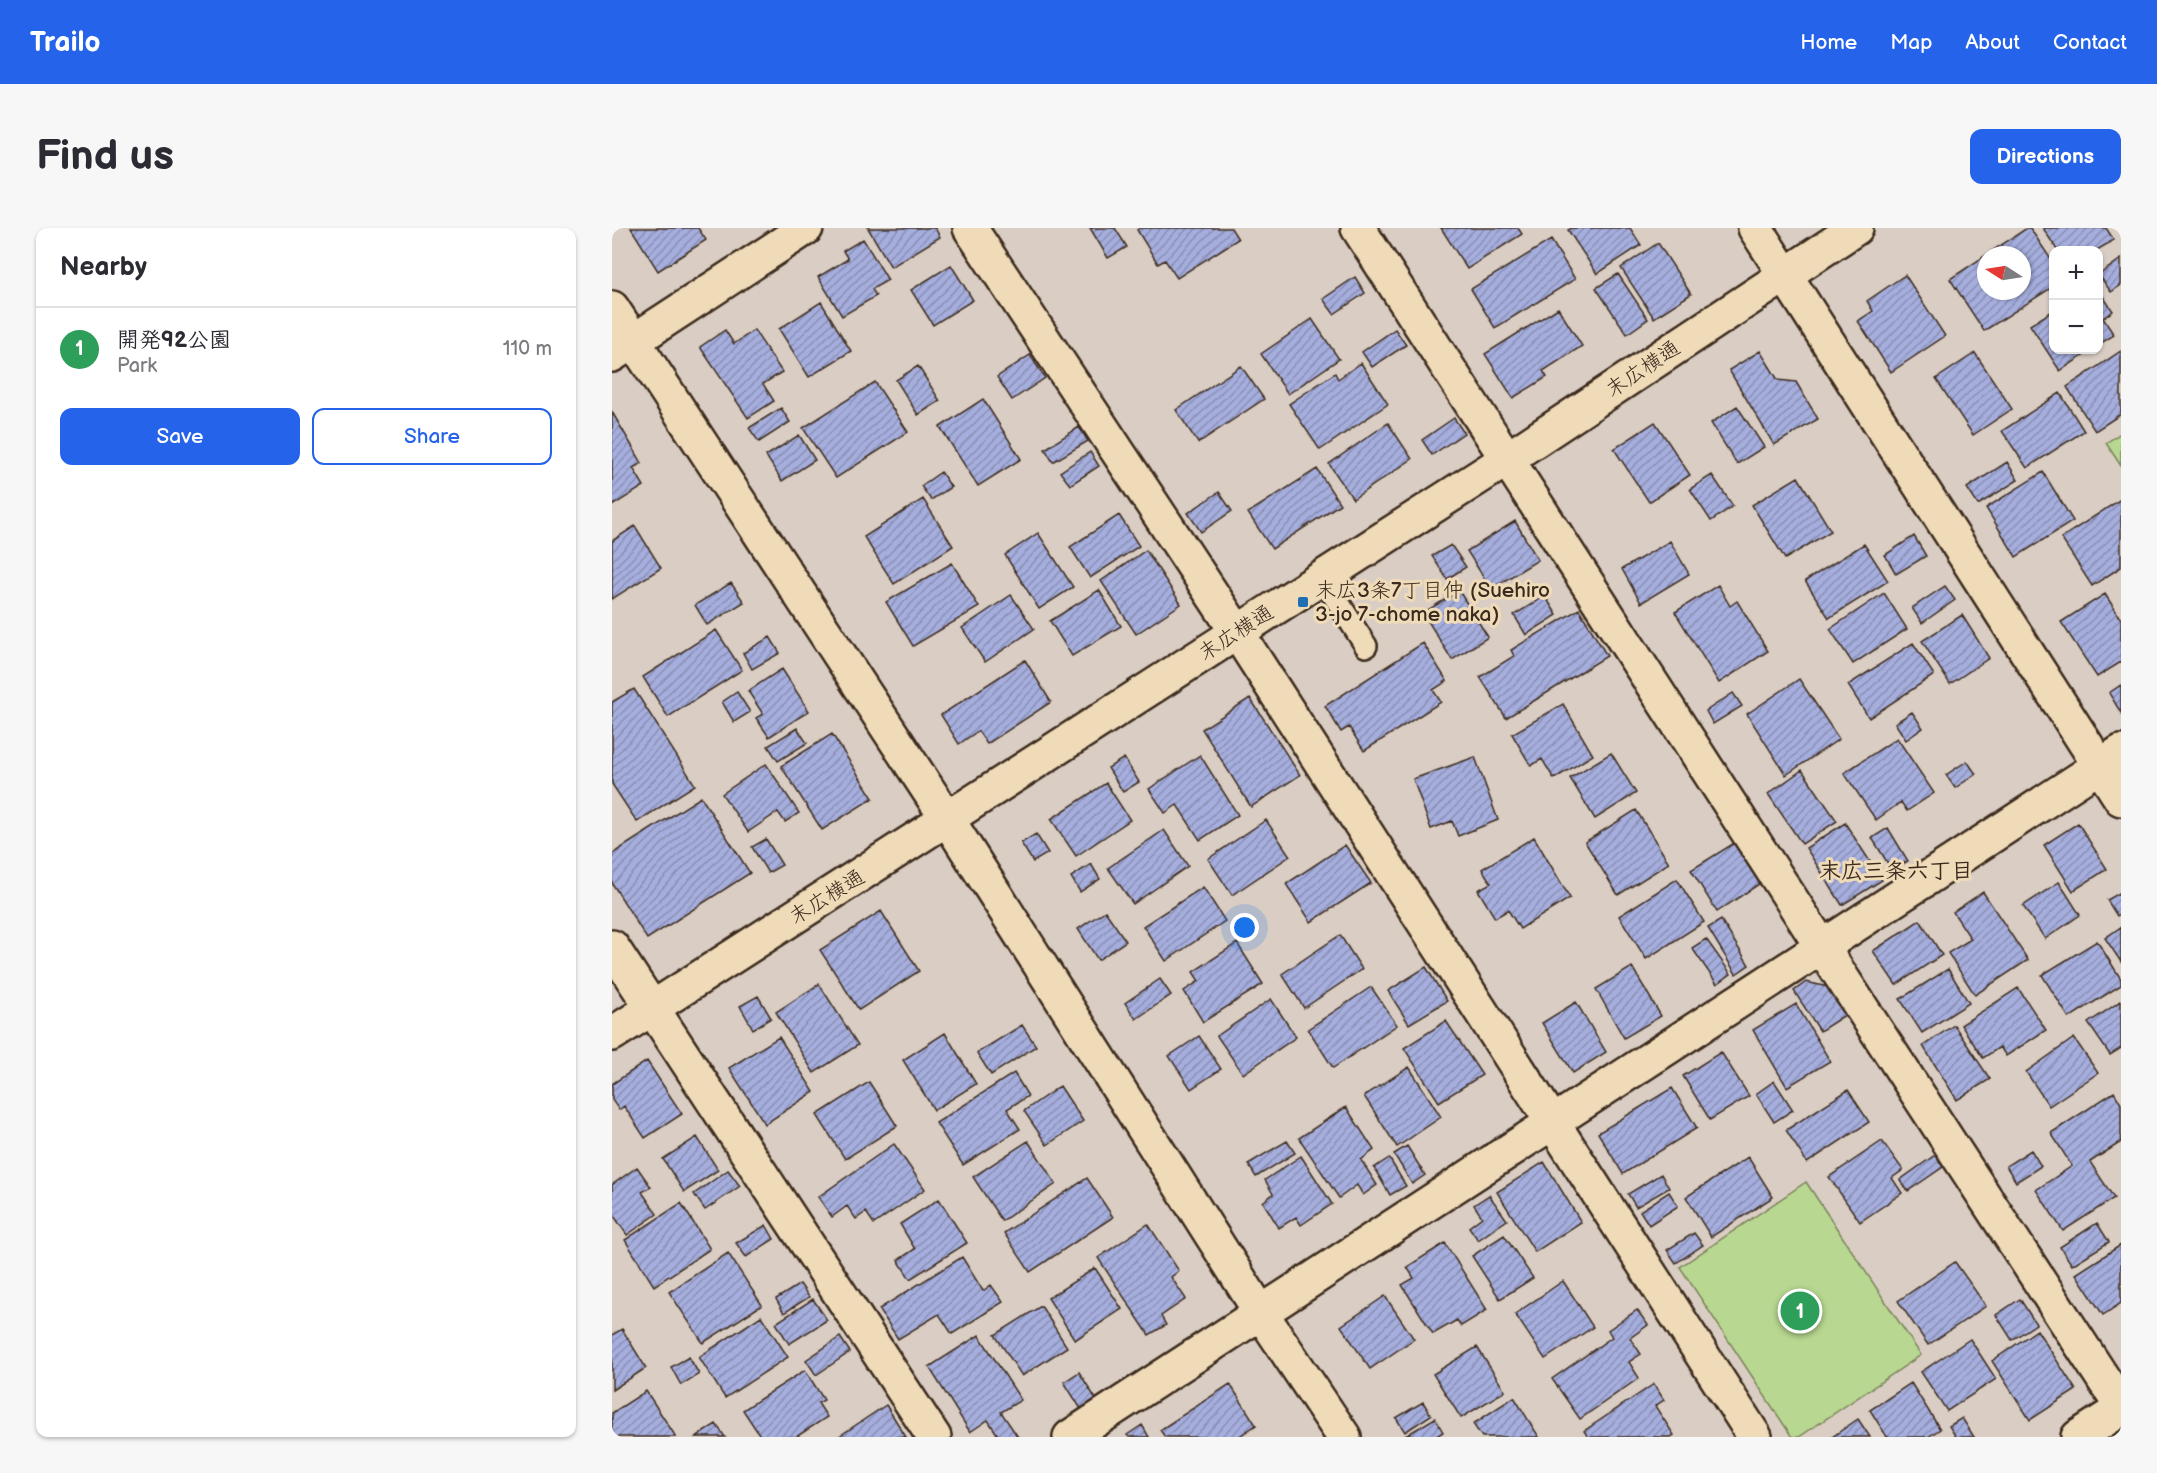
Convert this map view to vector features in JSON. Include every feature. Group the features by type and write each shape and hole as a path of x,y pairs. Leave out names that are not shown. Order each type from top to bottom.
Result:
{"street":[{"path":"623,348 806,228"},
{"path":"970,228 1237,632 1755,1437"},
{"path":"1358,228 2121,1408 2078,1437"},
{"path":"1755,228 2110,759 2121,799"},
{"name":"末広横通","path":"612,1034 1508,459 1856,228"},
{"path":"612,308 623,348 948,820 1261,1313 1344,1437"},
{"path":"1070,1437 2110,759"},
{"path":"612,947 934,1437"}],"lane":[{"path":"1322,577 1366,646"}],"green space":[{"path":"2121,433 2121,466 2106,443"},
{"path":"1806,1182 1921,1355 1799,1437 1792,1437 1680,1267"}],"building":[{"path":"631,228 698,228 706,240 658,271"},
{"path":"868,228 935,228 940,237 891,267"},
{"path":"1090,228 1115,228 1127,247 1108,258"},
{"path":"1140,228 1231,228 1238,239 1177,278 1165,260 1158,264 1137,230"},
{"path":"1441,228 1518,228 1522,234 1467,269"},
{"path":"1572,228 1630,228 1641,245 1597,274 1568,230"},
{"path":"2030,228 2049,256 2049,289 1984,331 1950,279 1977,261 1977,300 2031,300 2031,246 2000,246"},
{"path":"2043,228 2106,228 2114,240 2103,246 2054,246"},
{"path":"863,239 888,280 872,289 876,296 842,316 818,277 848,259 843,251"},
{"path":"1551,240 1575,279 1495,328 1471,289"},
{"path":"1658,243 1691,294 1654,318 1621,268"},
{"path":"2121,259 2121,285 2111,292 2103,281 2103,272"},
{"path":"951,265 973,300 933,325 911,290"},
{"path":"1618,274 1648,319 1627,334 1596,288"},
{"path":"1905,275 1945,336 1891,372 1858,321 1873,311 1867,301"},
{"path":"1355,277 1365,293 1334,314 1323,299"},
{"path":"2103,296 2113,311 2103,318"},
{"path":"821,302 851,351 809,377 779,329"},
{"path":"1558,308 1582,346 1543,371 1547,377 1513,398 1485,354"},
{"path":"2049,313 2049,354 2086,354 2060,371 2030,325"},
{"path":"2103,318 2114,335 2103,342"},
{"path":"1312,319 1339,359 1288,394 1261,354"},
{"path":"1395,329 1406,345 1372,367 1362,352"},
{"path":"725,330 734,344 754,330 782,372 763,384 774,401 748,418 700,347"},
{"path":"1760,351 1778,380 1796,382 1818,419 1774,445 1729,370"},
{"path":"2121,351 2121,414 2095,431 2067,387"},
{"path":"1975,353 2012,409 1973,435 1936,379"},
{"path":"1030,355 1045,378 1012,400 997,377"},
{"path":"1361,363 1388,404 1320,450 1289,404 1335,373 1338,379"},
{"path":"918,366 940,401 918,415 896,380"},
{"path":"1241,366 1264,399 1198,443 1176,410"},
{"path":"875,382 908,432 836,478 803,428"},
{"path":"2060,393 2084,431 2027,468 2002,431"},
{"path":"983,399 1021,459 978,486 940,427"},
{"path":"1737,406 1764,447 1737,464 1711,423"},
{"path":"781,408 790,422 759,442 749,428"},
{"path":"612,412 642,463 633,468 644,486 612,506"},
{"path":"1454,418 1464,433 1432,455 1422,440"},
{"path":"1655,422 1690,475 1649,502 1614,449"},
{"path":"1388,423 1412,459 1353,499 1329,464"},
{"path":"1079,427 1088,441 1053,462 1045,449"},
{"path":"799,435 815,460 782,481 766,456"},
{"path":"1090,452 1099,466 1070,485 1060,472"},
{"path":"2007,462 2018,480 1978,505 1967,488"},
{"path":"1317,469 1340,504 1272,549 1248,513"},
{"path":"941,472 951,487 931,500 921,486"},
{"path":"2043,472 2073,521 2016,557 1986,508"},
{"path":"1712,475 1733,506 1711,521 1690,489"},
{"path":"1798,477 1831,531 1785,559 1752,505"},
{"path":"1219,492 1232,511 1201,532 1188,513"},
{"path":"923,499 953,546 894,584 864,537"},
{"path":"2121,499 2121,567 2092,586 2061,538"},
{"path":"1119,515 1139,546 1090,578 1070,547"},
{"path":"1515,521 1538,560 1491,589 1467,551"},
{"path":"635,526 661,568 612,599 612,541"},
{"path":"1038,533 1073,587 1039,609 1005,555"},
{"path":"1914,536 1926,556 1896,574 1885,555"},
{"path":"1670,541 1689,574 1641,603 1622,569"},
{"path":"1864,544 1888,581 1829,618 1805,581"},
{"path":"1451,545 1466,567 1447,579 1432,556"},
{"path":"1146,550 1181,604 1136,634 1101,581"},
{"path":"952,563 979,607 913,646 886,602"},
{"path":"731,583 744,602 707,625 695,605"},
{"path":"1718,585 1730,606 1737,601 1768,651 1719,683 1675,612"},
{"path":"1945,586 1955,600 1922,623 1912,608"},
{"path":"1099,590 1121,626 1072,656 1050,621"},
{"path":"1459,591 1488,637 1452,660 1423,613"},
{"path":"1884,593 1907,629 1853,664 1830,629"},
{"path":"2105,594 2121,619 2121,662 2097,677 2061,622"},
{"path":"1011,595 1034,629 985,662 962,628"},
{"path":"1545,596 1557,615 1526,635 1514,615"},
{"path":"1579,609 1607,656 1506,718 1480,677 1514,656 1511,650"},
{"path":"1962,615 1989,658 1950,684 1922,641"},
{"path":"716,630 742,670 668,717 643,677"},
{"path":"770,637 780,653 752,669 743,653"},
{"path":"1423,643 1447,681 1433,690 1441,702 1364,751 1349,727 1341,732 1325,706"},
{"path":"1913,643 1934,675 1869,718 1848,685"},
{"path":"1025,660 1051,702 987,744 978,731 959,744 941,715"},
{"path":"782,669 809,711 769,737 756,718 763,714 748,691"},
{"path":"1799,679 1839,739 1786,775 1747,714"},
{"path":"2121,685 2121,713 2109,693"},
{"path":"634,689 695,785 637,822 612,784 612,702"},
{"path":"737,692 750,712 734,722 722,702"},
{"path":"1733,693 1742,706 1713,724 1706,711"},
{"path":"1250,698 1300,775 1251,807 1202,729"},
{"path":"1563,704 1593,755 1554,779 1542,759 1531,766 1512,734"},
{"path":"1912,712 1923,728 1906,740 1895,723"},
{"path":"797,728 807,743 778,761 768,746"},
{"path":"832,734 873,798 822,830 781,766"},
{"path":"1897,738 1934,793 1907,811 1901,802 1876,820 1844,773"},
{"path":"1611,753 1636,793 1595,819 1570,778"},
{"path":"1200,755 1238,815 1200,840 1177,805 1165,813 1149,789"},
{"path":"1475,757 1498,820 1458,836 1452,821 1431,829 1413,779"},
{"path":"1124,758 1139,782 1123,792 1108,768"},
{"path":"1967,761 1976,774 1955,788 1946,775"},
{"path":"766,764 799,813 785,822 778,812 748,832 722,794"},
{"path":"1802,770 1837,821 1802,844 1768,794"},
{"path":"1106,783 1130,820 1076,856 1051,819"},
{"path":"701,797 750,873 647,939 612,883 612,854"},
{"path":"1636,810 1669,863 1618,895 1585,842"},
{"path":"1266,820 1290,856 1232,895 1208,859"},
{"path":"1845,823 1882,880 1842,905 1806,848"},
{"path":"2078,823 2107,869 2073,891 2044,845"},
{"path":"1888,828 1908,861 1892,870 1872,838"},
{"path":"1164,830 1188,866 1133,904 1108,868"},
{"path":"1036,834 1048,853 1033,862 1021,843"},
{"path":"1534,837 1570,898 1520,929 1508,910 1495,918 1478,890 1491,883 1482,869"},
{"path":"766,839 782,865 768,873 752,847"},
{"path":"1736,842 1762,882 1717,912 1691,870"},
{"path":"1345,845 1371,883 1311,922 1286,884"},
{"path":"1091,864 1100,879 1080,892 1071,877"},
{"path":"1677,879 1704,922 1646,959 1619,916"},
{"path":"2059,882 2080,915 2045,939 2023,906"},
{"path":"1203,887 1225,921 1166,961 1143,926"},
{"path":"1983,892 2028,960 1975,995 1948,953 1971,939 1953,912"},
{"path":"2121,892 2121,913 2117,916 2107,900"},
{"path":"881,911 919,971 859,1010 820,950"},
{"path":"1105,911 1126,941 1098,960 1078,929"},
{"path":"1721,920 1749,965 1736,974 1708,928"},
{"path":"1920,920 1942,955 1896,985 1873,951"},
{"path":"2121,927 2121,962 2105,938"},
{"path":"1340,935 1362,969 1304,1008 1282,974"},
{"path":"1706,939 1731,974 1717,984 1692,948"},
{"path":"2097,941 2121,979 2121,985 2069,1018 2042,975"},
{"path":"1237,943 1263,984 1203,1022 1184,991 1199,981 1193,972"},
{"path":"1426,967 1447,1001 1409,1024 1388,991"},
{"path":"1632,967 1661,1016 1624,1038 1596,989"},
{"path":"1948,969 1969,1003 1922,1033 1900,999"},
{"path":"1160,979 1171,995 1136,1019 1125,1003"},
{"path":"1806,982 1828,987 1845,1015 1820,1031 1794,991"},
{"path":"819,984 858,1045 814,1073 776,1012"},
{"path":"1371,987 1397,1025 1333,1068 1308,1029"},
{"path":"2018,988 2046,1030 2006,1056 2000,1047 1983,1058 1961,1025"},
{"path":"758,996 771,1018 753,1029 740,1006"},
{"path":"1271,999 1296,1037 1243,1074 1217,1036"},
{"path":"2121,1001 2121,1048 2110,1055 2088,1023"},
{"path":"1576,1002 1606,1052 1573,1073 1542,1023"},
{"path":"1796,1004 1830,1061 1787,1087 1753,1030"},
{"path":"1446,1021 1482,1075 1439,1102 1404,1048"},
{"path":"1022,1025 1036,1046 991,1075 977,1053"},
{"path":"1954,1025 1990,1079 1957,1100 1923,1046"},
{"path":"945,1033 976,1084 934,1110 903,1060"},
{"path":"1199,1036 1221,1069 1191,1089 1169,1056"},
{"path":"779,1037 814,1092 765,1124 729,1068"},
{"path":"2074,1038 2098,1073 2049,1106 2026,1072"},
{"path":"1721,1052 1749,1096 1710,1120 1683,1076"},
{"path":"647,1061 682,1114 645,1138 624,1106 619,1110 612,1100 612,1084"},
{"path":"1409,1067 1441,1117 1397,1147 1364,1096"},
{"path":"1014,1073 1028,1096 1007,1109 1020,1129 963,1165 936,1123"},
{"path":"1774,1081 1793,1110 1774,1122 1756,1094"},
{"path":"869,1082 897,1126 845,1159 817,1115"},
{"path":"1060,1086 1083,1121 1047,1145 1024,1111"},
{"path":"1672,1088 1697,1128 1623,1174 1598,1133"},
{"path":"1848,1090 1869,1122 1807,1163 1786,1130"},
{"path":"2114,1092 2121,1104 2121,1142 2090,1162 2114,1198 2063,1231 2036,1190 2072,1166 2051,1133"},
{"path":"1346,1107 1374,1150 1361,1160 1377,1185 1363,1195 1357,1185 1339,1198 1299,1138"},
{"path":"697,1137 718,1170 684,1192 663,1159"},
{"path":"1028,1141 1056,1184 1002,1221 973,1177"},
{"path":"1287,1141 1295,1153 1256,1177 1248,1164"},
{"path":"1882,1141 1903,1170 1892,1178 1902,1193 1860,1222 1829,1177"},
{"path":"894,1144 925,1189 874,1224 866,1212 856,1219 847,1206 832,1217 818,1197"},
{"path":"1407,1146 1425,1175 1412,1184 1394,1154"},
{"path":"2031,1150 2041,1166 2016,1182 2006,1166"},
{"path":"1935,1155 1943,1167 1908,1191 1900,1180"},
{"path":"1301,1156 1332,1204 1301,1225 1296,1217 1279,1228 1263,1202 1273,1194 1265,1180"},
{"path":"1748,1157 1773,1197 1711,1237 1686,1197"},
{"path":"1389,1158 1406,1186 1390,1195 1374,1168"},
{"path":"1544,1162 1581,1222 1535,1252 1497,1192"},
{"path":"637,1167 651,1187 642,1192 657,1214 627,1235 612,1213 612,1185"},
{"path":"728,1170 740,1186 705,1210 694,1194"},
{"path":"1661,1174 1669,1188 1636,1207 1628,1194"},
{"path":"1087,1178 1113,1217 1030,1272 1004,1233"},
{"path":"1669,1192 1678,1206 1649,1225 1640,1211"},
{"path":"1489,1195 1507,1220 1478,1240 1469,1227 1482,1217 1474,1205"},
{"path":"939,1199 967,1243 910,1279 898,1260 915,1249 900,1224"},
{"path":"681,1203 710,1249 654,1286 625,1240"},
{"path":"2097,1223 2109,1242 2072,1265 2060,1247"},
{"path":"1148,1224 1179,1271 1171,1277 1186,1299 1161,1316 1166,1325 1149,1335 1098,1258"},
{"path":"766,1225 774,1239 746,1257 736,1243"},
{"path":"1694,1233 1703,1245 1676,1263 1667,1250"},
{"path":"1504,1235 1533,1278 1500,1299 1472,1256"},
{"path":"1445,1243 1487,1310 1461,1326 1457,1320 1433,1334 1402,1285 1414,1278 1407,1267"},
{"path":"2121,1245 2121,1303 2103,1315 2076,1274"},
{"path":"728,1253 762,1305 703,1343 669,1292"},
{"path":"962,1257 983,1291 991,1285 1003,1302 952,1334 939,1314 898,1339 879,1309"},
{"path":"1955,1262 1986,1306 1928,1345 1898,1301"},
{"path":"1095,1268 1122,1309 1075,1340 1048,1298"},
{"path":"1563,1281 1593,1327 1545,1359 1515,1314"},
{"path":"800,1284 809,1297 784,1313 776,1299"},
{"path":"1385,1296 1414,1339 1370,1369 1341,1326"},
{"path":"813,1299 827,1320 789,1344 776,1323"},
{"path":"2020,1299 2036,1324 2012,1340 1996,1315"},
{"path":"1041,1306 1067,1347 1022,1376 995,1335"},
{"path":"1637,1310 1648,1325 1630,1338 1641,1354 1629,1362 1639,1378 1580,1419 1552,1379 1612,1337 1608,1330"},
{"path":"761,1316 788,1357 725,1398 699,1357"},
{"path":"622,1329 646,1368 612,1390 612,1335"},
{"path":"2037,1330 2076,1390 2030,1420 1992,1361"},
{"path":"979,1335 1021,1400 1001,1412 1018,1437 999,1437 988,1420 970,1432 929,1367"},
{"path":"840,1337 850,1352 816,1375 806,1360"},
{"path":"1970,1339 1996,1379 1947,1411 1921,1372"},
{"path":"1477,1347 1505,1391 1461,1418 1433,1374"},
{"path":"689,1357 699,1374 681,1385 671,1367"},
{"path":"805,1370 824,1400 818,1403 827,1417 796,1437 761,1437 743,1410"},
{"path":"1079,1372 1096,1399 1081,1409 1064,1382"},
{"path":"1911,1383 1940,1429 1928,1437 1887,1437 1870,1410"},
{"path":"1230,1384 1256,1425 1238,1437 1165,1437 1160,1430"},
{"path":"1654,1384 1664,1400 1655,1406 1674,1435 1671,1437 1588,1437 1584,1431"},
{"path":"646,1391 676,1437 612,1437 612,1413"},
{"path":"1514,1397 1539,1437 1482,1437 1473,1424"},
{"path":"1423,1402 1431,1415 1405,1432 1396,1418"},
{"path":"886,1405 906,1437 838,1437"},
{"path":"1435,1418 1443,1432 1435,1437 1405,1436"},
{"path":"1962,1418 1974,1437 1956,1437 1949,1426"},
{"path":"1858,1419 1870,1437 1832,1437"},
{"path":"716,1424 725,1437 696,1437"},
{"path":"1142,1425 1149,1437 1129,1437 1127,1435"}],"place":[{"name":"末広3条7丁目仲 (Suehiro 3-jo 7-chome naka)","path":"1303,602"},
{"name":"開発92公園","path":"1800,1311"}],"district":[{"name":"末広三条六丁目","path":"1896,871"}]}
